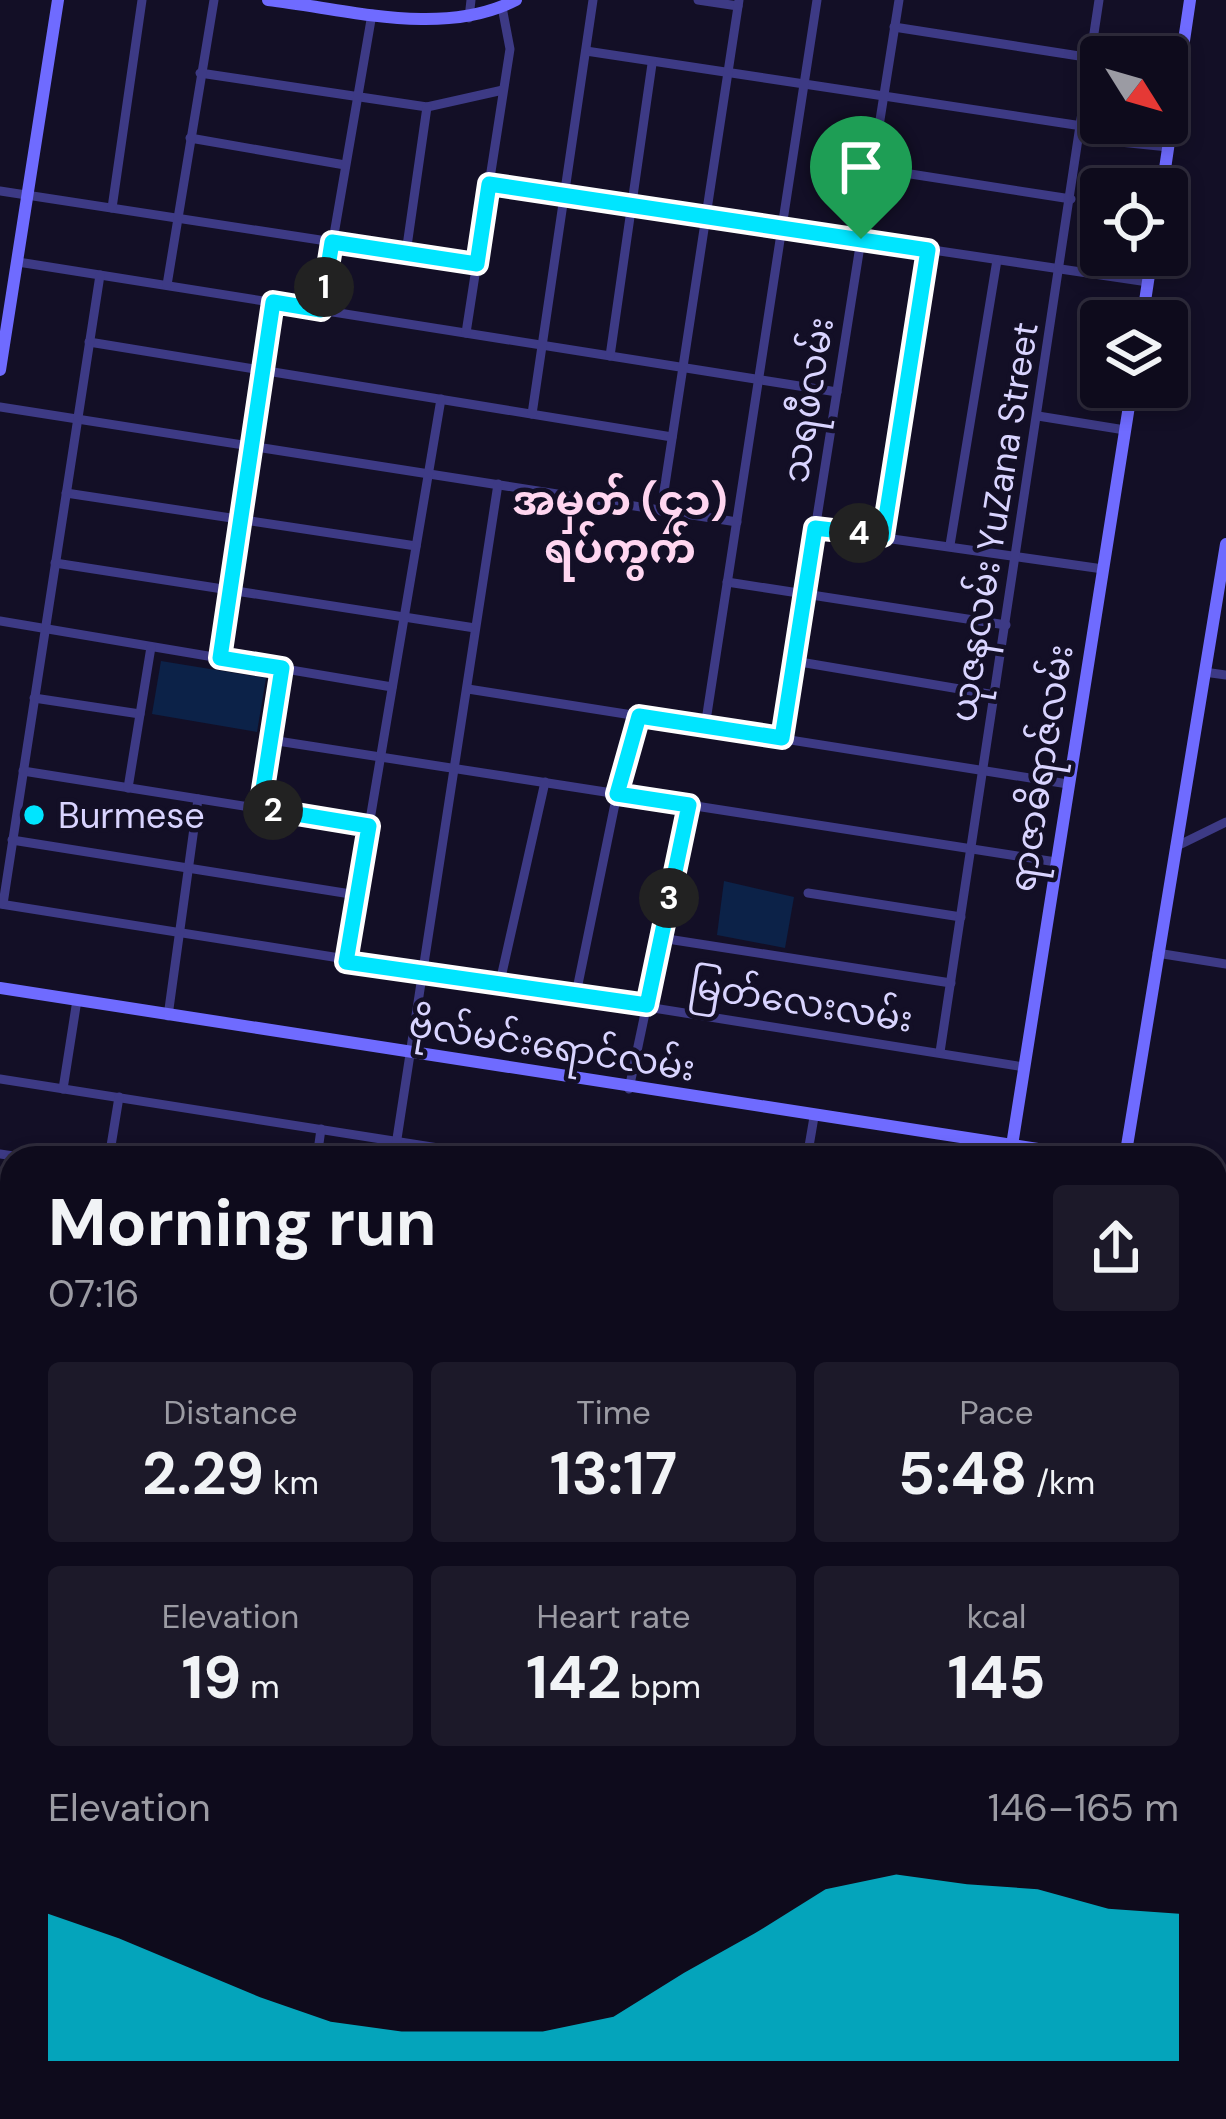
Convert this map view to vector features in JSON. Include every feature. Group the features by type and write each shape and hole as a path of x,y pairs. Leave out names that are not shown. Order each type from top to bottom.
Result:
{"street":[{"path":"0,370 58,0"},
{"path":"112,208 142,0"},
{"path":"167,285 214,0"},
{"path":"268,0 469,18 516,0"},
{"path":"469,18 471,0"},
{"path":"532,414 593,0"},
{"path":"661,511 738,3 698,0"},
{"path":"705,727 817,0"},
{"name":"သရဖီလမ်း","path":"782,738 899,0"},
{"name":"ယုဇနလမ်း YuZana Street","path":"1095,36 1099,0"},
{"path":"1165,168 1190,0"},
{"path":"466,332 510,49 502,7"},
{"path":"321,310 373,12"},
{"path":"894,27 1080,56"},
{"path":"586,50 652,64 1080,127"},
{"path":"610,356 652,64"},
{"path":"200,73 427,106 503,90"},
{"path":"406,253 427,106"},
{"path":"190,138 345,165"},
{"name":"ယုဇနလမ်း YuZana Street","path":"940,1052 1080,140"},
{"path":"1139,144 1168,147"},
{"path":"872,168 1071,199"},
{"path":"489,184 1148,282"},
{"path":"0,191 477,264"},
{"path":"883,536 928,250"},
{"path":"950,545 997,260"},
{"path":"18,262 836,392"},
{"path":"1,904 100,275"},
{"path":"1145,300 1149,276"},
{"path":"220,658 273,302"},
{"path":"89,342 672,437"},
{"path":"346,962 441,399"},
{"path":"0,406 736,522"},
{"name":"ရာဇာဓိရာဇ်လမ်း","path":"1018,1146 1024,1067 1129,408"},
{"path":"1038,416 1125,430"},
{"path":"396,1146 498,484"},
{"path":"66,493 416,546"},
{"path":"815,528 1103,569"},
{"path":"1127,1146 1226,548"},
{"path":"55,563 475,628"},
{"path":"727,582 1006,625"},
{"path":"0,621 392,687"},
{"path":"128,788 152,646"},
{"path":"794,662 995,694"},
{"path":"260,808 282,668"},
{"path":"1204,672 1226,675"},
{"path":"468,689 1069,784"},
{"path":"34,698 140,714"},
{"path":"576,994 617,794 639,716"},
{"path":"271,740 1057,862"},
{"path":"23,771 369,826"},
{"path":"500,982 544,782"},
{"path":"168,1016 198,799"},
{"path":"629,1089 689,805"},
{"path":"1174,847 1226,822"},
{"path":"12,840 357,895"},
{"path":"808,893 961,916"},
{"name":"မြတ်လေးလမ်း","path":"1,904 1024,1067"},
{"path":"661,938 951,983"},
{"path":"1157,953 1226,964"},
{"name":"ဗိုလ်မင်းရောင်လမ်း","path":"0,988 999,1146"},
{"path":"63,1089 77,1000"},
{"path":"0,1079 424,1146"},
{"path":"111,1146 118,1097"},
{"path":"809,1146 814,1117"},
{"path":"319,1146 321,1130"}],"water":[{"path":"161,661 266,678 257,732 152,714"},
{"path":"724,881 794,897 785,948 717,935"}],"place":[{"name":"Burmese","path":"34,815"}],"district":[{"name":"အမှတ် (၄၁) ရပ်ကွက်","path":"620,524"}],"route":[{"path":"489,184 861,239 928,250 883,536 815,528 782,738 639,716 617,794 689,805 647,1005 346,962 369,826 260,808 282,668 220,658 273,302 321,310 332,242 477,264 489,184"}]}
